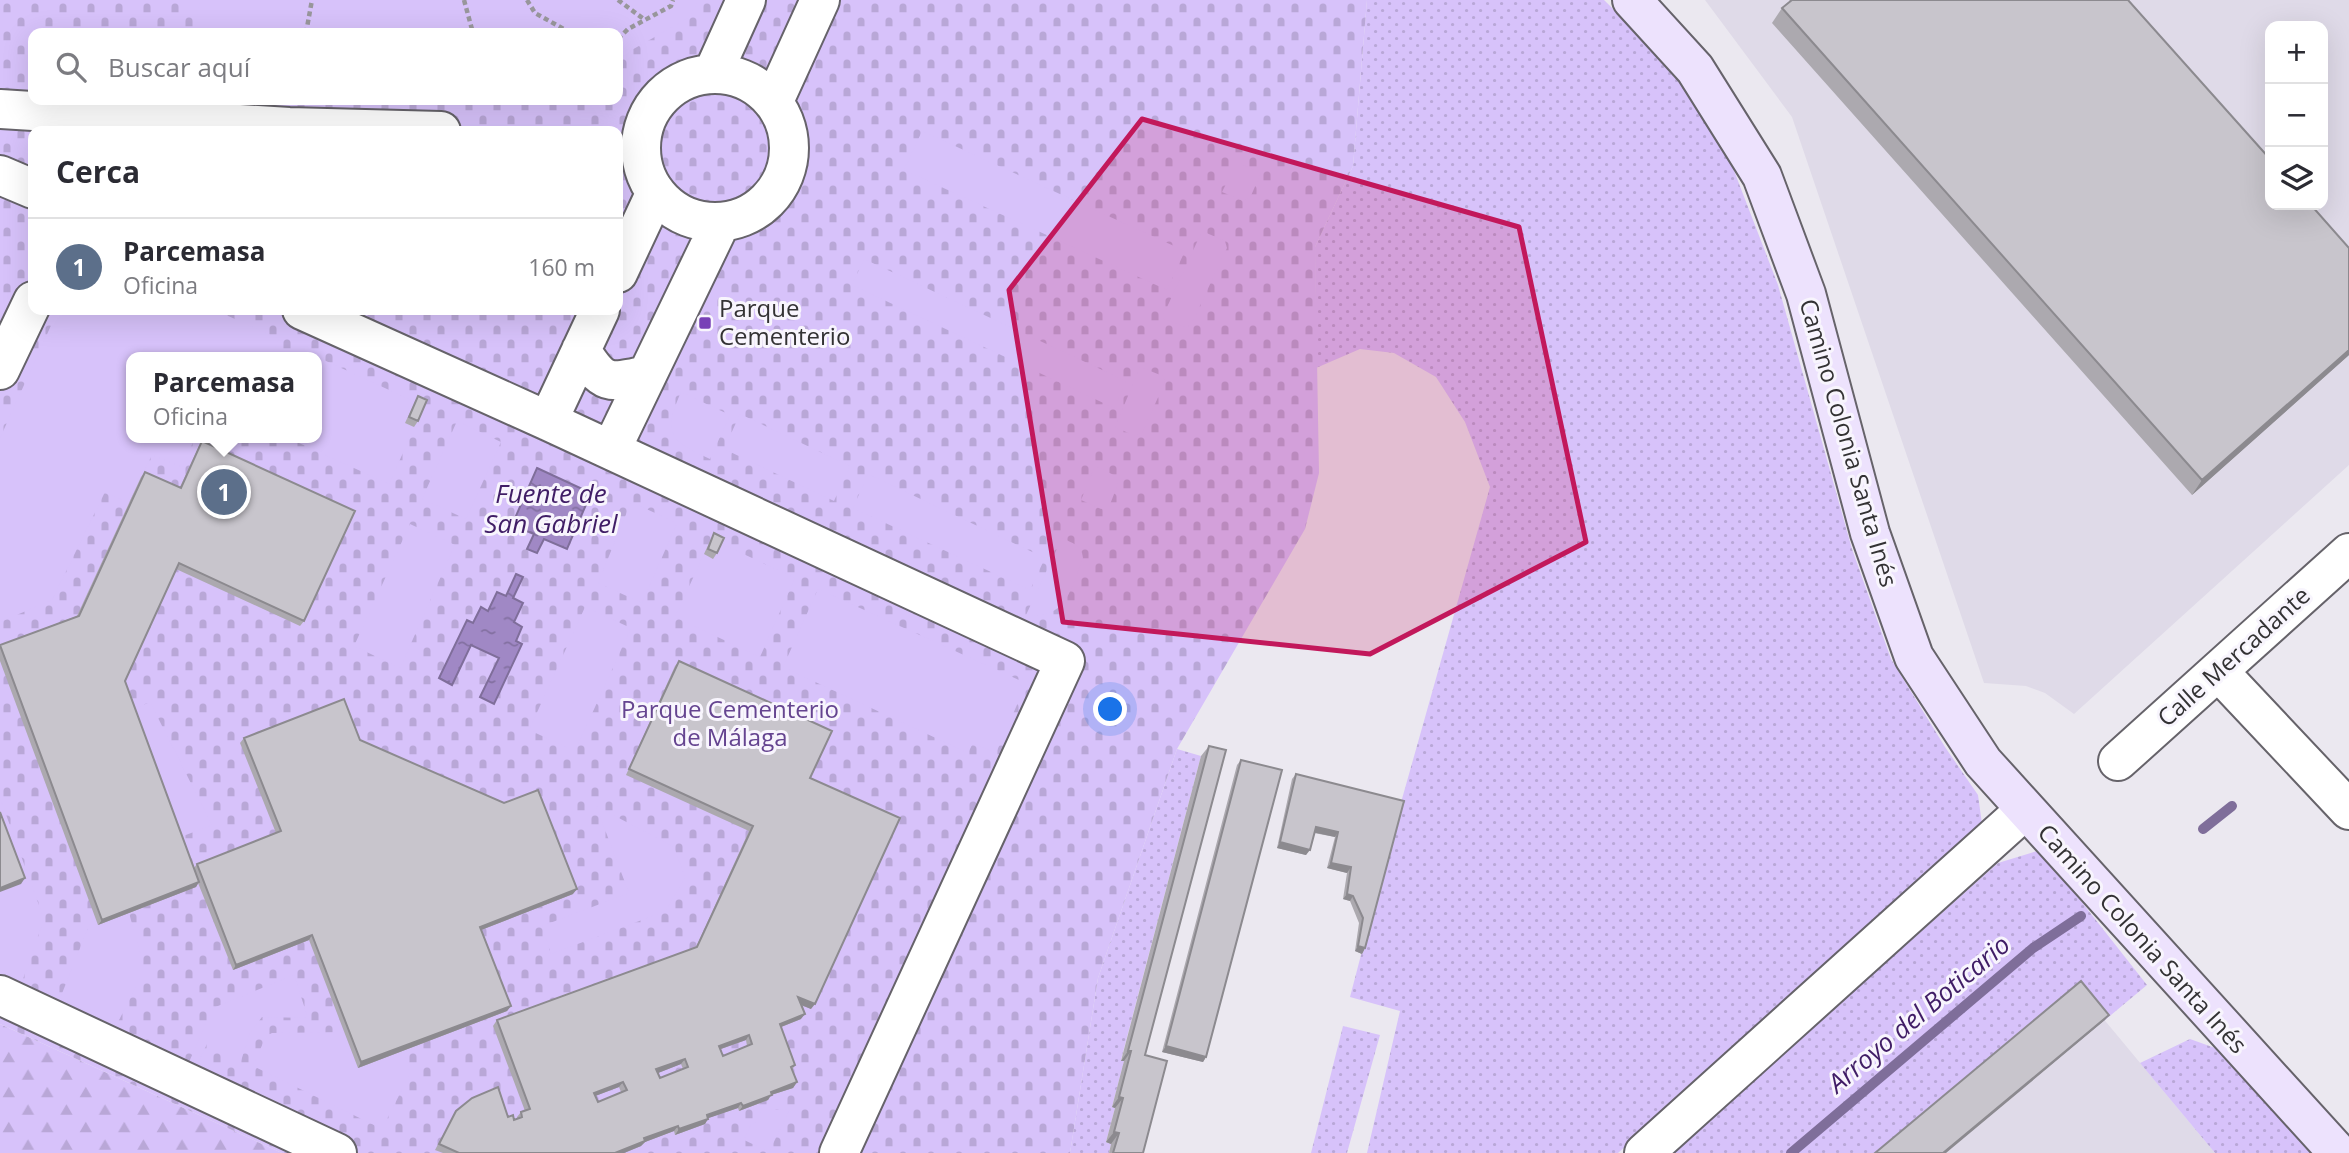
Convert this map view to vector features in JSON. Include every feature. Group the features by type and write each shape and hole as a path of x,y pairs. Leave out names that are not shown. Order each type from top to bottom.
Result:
{"main road":[{"name":"Camino Colonia Santa Inés","path":"1632,0 1695,69 1762,176 1806,294 1870,533 1914,657 1983,762 2338,1153"}],"street":[{"path":"713,73 746,0"},
{"path":"774,101 820,0"},
{"path":"713,73 747,80 774,101 789,137 786,175 771,199 748,216 720,224 684,217 655,194 629,137 653,104 679,82 713,73"},
{"path":"0,109 113,124 230,126"},
{"path":"0,175 28,187"},
{"path":"623,262 655,194"},
{"path":"611,450 720,224"},
{"path":"0,370 28,311"},
{"path":"313,315 1065,661 839,1153"},
{"path":"548,421 598,315"},
{"path":"581,350 596,373 618,382 648,375"},
{"name":"Calle Mercadante","path":"2118,761 2349,553"},
{"path":"2219,671 2349,810"},
{"path":"1644,1153 2025,810"},
{"path":"0,995 337,1153"}],"path":[{"path":"307,28 312,0"},
{"path":"464,0 472,28"},
{"path":"527,0 535,13 561,28"},
{"path":"618,0 645,20"},
{"path":"623,34 671,6 673,0"}],"highlighted area":[{"path":"1142,119 1519,227 1586,542 1370,654 1063,622 1009,290"}],"shaded area":[{"path":"1705,0 2349,0 2349,465 2074,714 2045,693 2026,686 1984,683 1792,117"},
{"path":"2077,987 2215,1153 1878,1153"}],"green space":[{"name":"Parque Cementerio de Málaga","path":"0,0 1367,0 1353,166 1315,247 1319,473 1305,529 1177,749 1098,978 1070,1153 282,1153 0,1024"},
{"path":"200,0 698,0 690,17 623,57 623,28 195,28"},
{"path":"1367,0 1604,0 1671,66 1728,155 1778,285 1852,549 1891,659 1978,795 1982,824 1618,1153 1367,1153 1400,1011 1350,997 1400,806 1490,487 1465,422 1436,377 1394,353 1360,349 1316,368 1315,247 1353,166"},
{"path":"922,131 1185,251 1167,290 904,170"},
{"path":"1237,162 1261,173 1250,198 1243,201 1222,192"},
{"path":"1202,231 1225,241 1227,248 1191,325 1186,327 1162,318"},
{"path":"864,259 1126,381 1114,408 852,285"},
{"path":"56,315 226,315 279,339 273,352 126,352 126,443 193,443 182,467 152,455 129,503 105,492 52,600 0,622 0,438"},
{"path":"322,359 424,406 389,484 299,443 322,443"},
{"path":"1140,367 1163,376 1165,382 1142,433 1135,436 1115,427"},
{"path":"681,392 730,415 710,459 686,447 673,434 672,418"},
{"path":"740,414 850,466 834,501 724,449"},
{"path":"457,421 501,442 466,519 422,499"},
{"path":"1095,466 1116,476 1118,484 1109,507 1101,509 1081,500"},
{"path":"868,474 1045,558 1030,590 853,508"},
{"path":"631,502 677,523 642,603 598,583"},
{"path":"410,524 455,545 400,668 354,646"},
{"path":"1062,538 1079,547 1083,558 1070,591 1059,607 1051,612 1026,615"},
{"path":"711,539 795,578 760,657 675,617"},
{"path":"818,589 1019,680 1023,691 996,753 973,743 968,753 783,667"},
{"path":"585,607 631,628 575,751 529,730"},
{"path":"150,702 212,825 178,838 134,719 140,717 136,708"},
{"path":"1177,749 1201,756 1121,1060 1124,1061 1106,1142 1111,1144 1109,1153 1070,1153 1098,978"},
{"path":"0,798 44,919 22,982 0,971 0,892 21,884 0,827"},
{"path":"596,806 674,847 685,877 666,911 551,954 542,926 629,893"},
{"path":"2037,851 2058,872 2147,985 2105,1020 1878,1153 1672,1153 1998,863"},
{"path":"129,913 142,959 139,981 115,1028 59,1001 90,923"},
{"path":"294,975 308,1018 262,1017 250,1033 241,1061 207,1044 195,1069 189,1062 213,1008"},
{"path":"0,1024 282,1153 0,1153"},
{"path":"1343,1026 1380,1035 1347,1153 1311,1153"},
{"path":"344,1032 404,1050 410,1074 385,1123 381,1121 378,1127 253,1066 266,1036 272,1033"},
{"path":"2190,1039 2215,1048 2311,1153 2215,1153 2140,1063"},
{"path":"790,1109 769,1152 744,1140 751,1124 758,1121 761,1110"}],"water":[{"name":"Fuente de San Gabriel","path":"537,468 591,493 567,549 544,539 537,553 527,549 534,534 512,525"},
{"name":"Fuente de San Gabriel","path":"516,574 523,577 513,598 523,603 514,622 522,627 516,641 522,644 494,704 480,697 499,658 471,645 452,685 439,678 467,620 473,623 481,607 488,611 497,592 506,596"}],"building":[{"path":"1792,0 2128,0 2265,153 2265,210 2315,210 2349,248 2349,350 2202,480 1782,8"},
{"path":"418,396 427,400 418,421 409,417"},
{"path":"201,443 206,443 355,511 304,621 179,563 125,681 199,882 102,920 0,645 79,616 145,472 181,488"},
{"path":"714,533 724,538 717,553 708,549"},
{"path":"679,661 832,731 810,778 900,818 815,1004 798,997 805,1014 780,1024 795,1065 791,1067 797,1082 743,1106 741,1103 707,1115 708,1119 644,1138 645,1141 615,1153 459,1153 439,1144 456,1111 472,1098 498,1087 508,1117 513,1115 514,1120 522,1117 521,1112 530,1109 497,1020 697,947 753,826 629,769","holes":["749,1035 752,1044 723,1056 719,1046","685,1059 688,1067 660,1078 656,1069","623,1082 627,1090 598,1102 594,1093"]},
{"path":"344,699 360,740 504,803 538,790 577,889 480,927 511,1006 361,1062 312,935 236,965 197,864 281,831 244,738"},
{"path":"1209,746 1226,750 1145,1055 1167,1061 1143,1153 1113,1153 1119,1133 1114,1132 1123,1098 1119,1097 1131,1051 1128,1051"},
{"path":"1241,760 1282,770 1206,1057 1166,1046"},
{"path":"1296,774 1404,801 1365,948 1358,946 1363,918 1353,896 1347,894 1351,867 1331,863 1338,832 1316,827 1310,850 1280,842"},
{"path":"0,812 25,878 0,888"},
{"path":"2081,981 2109,1015 1943,1153 1875,1153"}],"waterway":[{"path":"2203,829 2232,806"},
{"name":"Arroyo del Boticario","path":"1791,1153 2033,948 2081,916"}],"place":[{"name":"Parque Cementerio","path":"705,323"},
{"name":"Parcemasa","path":"224,492"}]}
